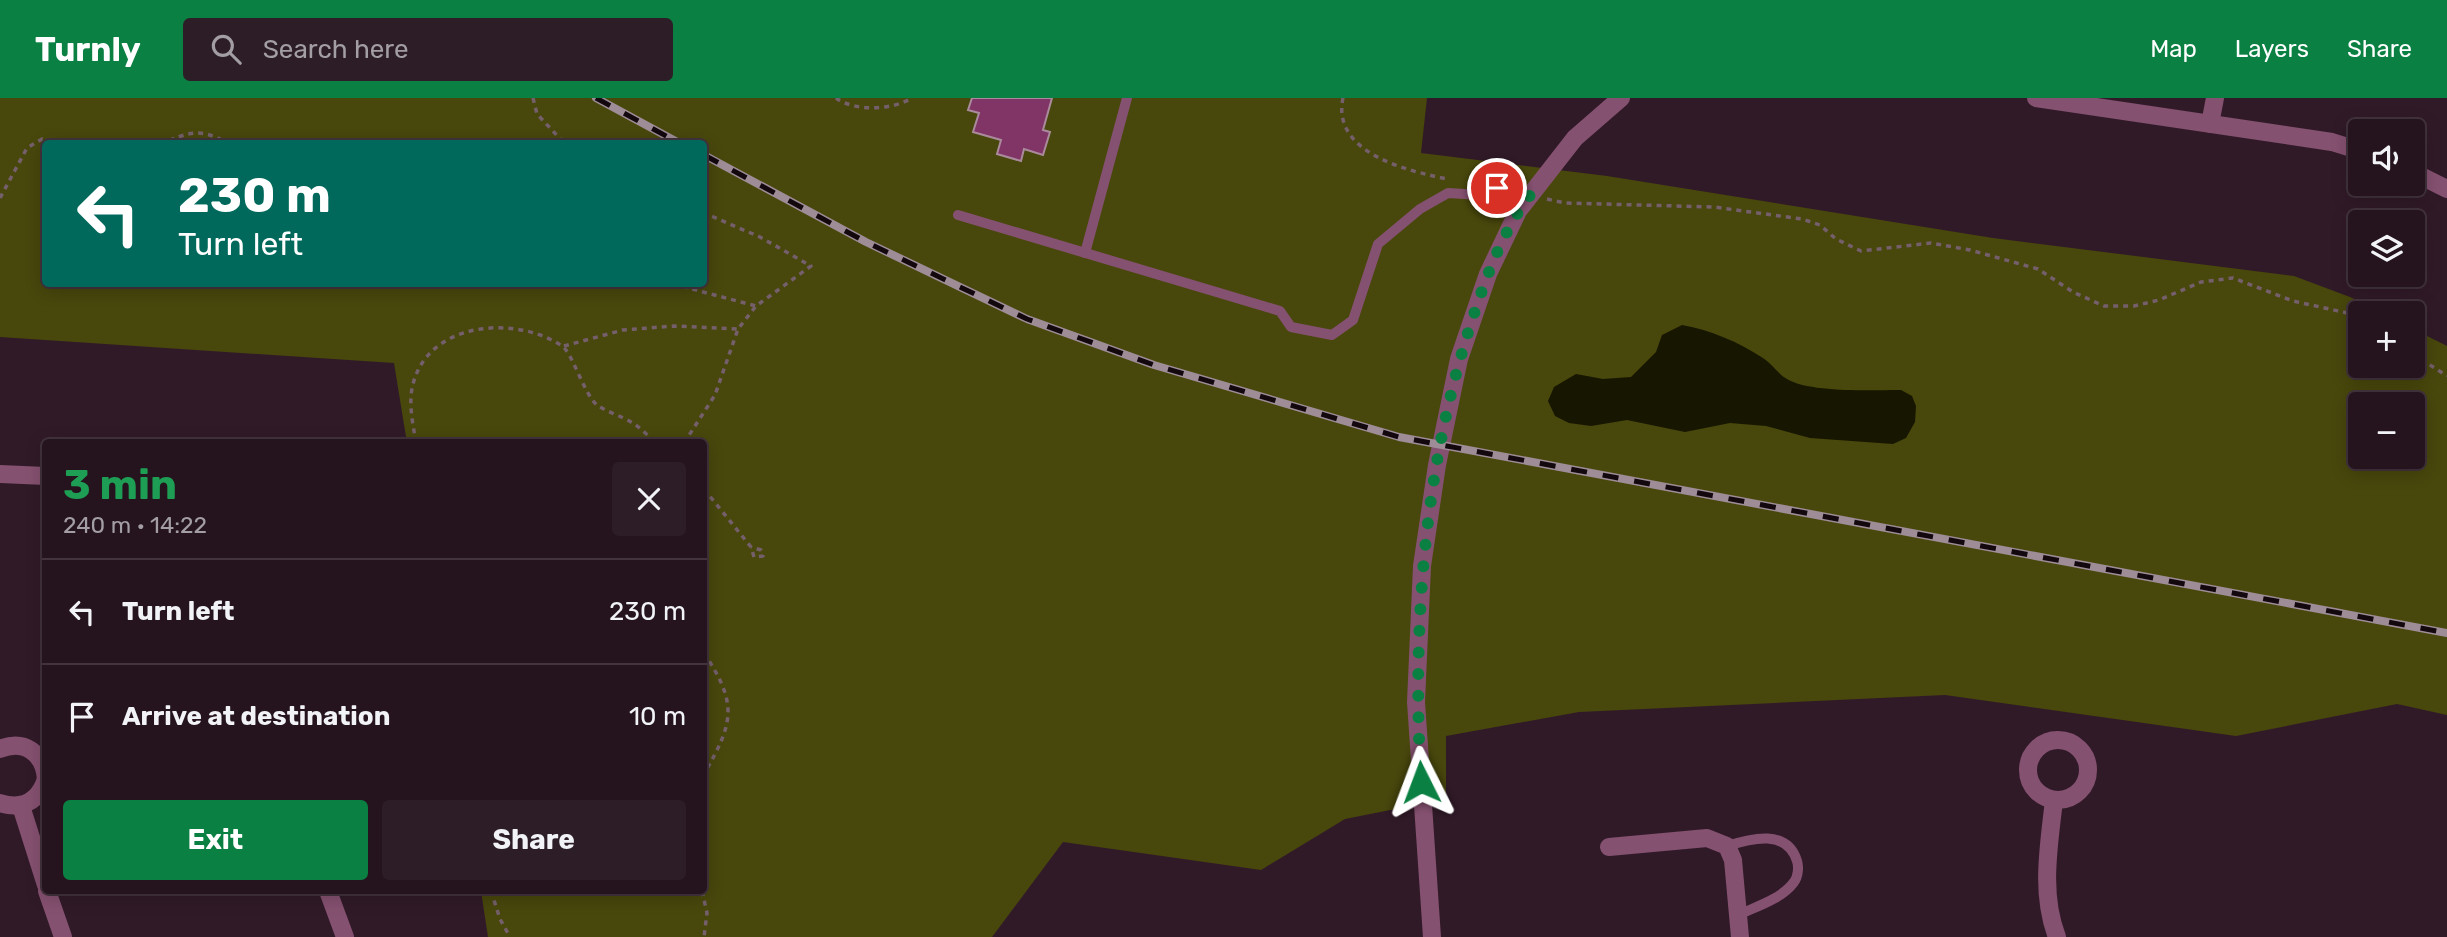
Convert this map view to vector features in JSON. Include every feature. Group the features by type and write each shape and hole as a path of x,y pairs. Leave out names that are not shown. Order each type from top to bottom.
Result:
{"street":[{"path":"1432,937 1416,702 1422,566 1437,465 1459,359 1488,274 1518,211 1575,138 1621,98"},
{"path":"2036,98 2332,142 2348,147"},
{"path":"2210,124 2215,98"},
{"path":"2425,178 2447,189"},
{"path":"0,474 42,476"},
{"path":"0,749 18,745 36,753 42,760"},
{"path":"0,803 21,806 37,796 42,787"},
{"path":"2054,800 2047,887 2050,918 2057,937"},
{"path":"21,806 42,872"},
{"path":"1609,848 1707,838 1727,846 1732,860 1740,937"},
{"path":"48,894 63,937"},
{"path":"329,894 345,937"}],"lane":[{"path":"1085,253 1127,98"},
{"path":"958,215 1279,311 1291,327 1332,335 1353,320 1378,244 1420,209 1448,193 1481,195 1518,211"},
{"path":"1727,846 1751,838 1777,839 1793,851 1798,865 1795,881 1779,896 1738,915"}],"path":[{"path":"533,98 537,114 561,140"},
{"path":"836,98 873,108 903,104 912,98"},
{"path":"1343,98 1341,108 1348,131 1357,143 1392,164 1421,174 1459,181"},
{"path":"170,140 190,132 210,133 222,140"},
{"path":"0,198 27,148 42,139 46,140"},
{"path":"1531,194 1565,203 1714,207 1802,219 1820,225 1836,239 1861,251 1931,243 1970,250 2038,269 2104,306 2134,306 2159,300 2201,282 2233,278 2293,301 2348,313"},
{"path":"687,439 715,395 738,329 756,306 811,266 760,237 707,214"},
{"path":"684,287 756,306"},
{"path":"415,439 411,413 413,383 428,357 455,335 486,327 516,327 564,346 623,330 674,326 738,329"},
{"path":"564,346 596,404 635,424 652,439"},
{"path":"2425,362 2447,376"},
{"path":"707,493 751,547"},
{"path":"707,657 723,681 729,713 719,748 707,769"},
{"path":"492,894 500,919 510,937"},
{"path":"703,894 707,913 704,937"}],"shaded area":[{"path":"0,98 1427,98 1421,153 1607,176 1993,238 2294,276 2358,301 2348,301 2348,378 2425,378 2425,335 2447,346 2447,715 2397,704 2236,736 1945,695 1579,712 1446,736 1446,799 1345,819 1261,870 1063,842 992,937 488,937 481,894 707,894 707,439 406,439 394,363 0,337"},
{"path":"1682,325 1724,337 1766,360 1784,377 1810,387 1901,390 1912,396 1916,406 1915,422 1906,438 1893,444 1810,438 1766,426 1730,423 1685,432 1627,420 1591,426 1569,423 1555,416 1548,401 1554,387 1576,374 1603,379 1631,377 1656,352 1662,335"}],"building":[{"path":"972,98 1052,98 1043,130 1050,132 1043,155 1024,149 1021,161 997,154 1001,140 973,132 979,113 968,110"}],"railway":[{"path":"596,98 674,140"},
{"path":"707,157 866,242 1027,319 1154,365 1399,437 2447,633"}],"route":[{"path":"1421,782 1416,702 1422,566 1437,465 1459,359 1488,274 1518,211 1531,194 1497,188"}]}
